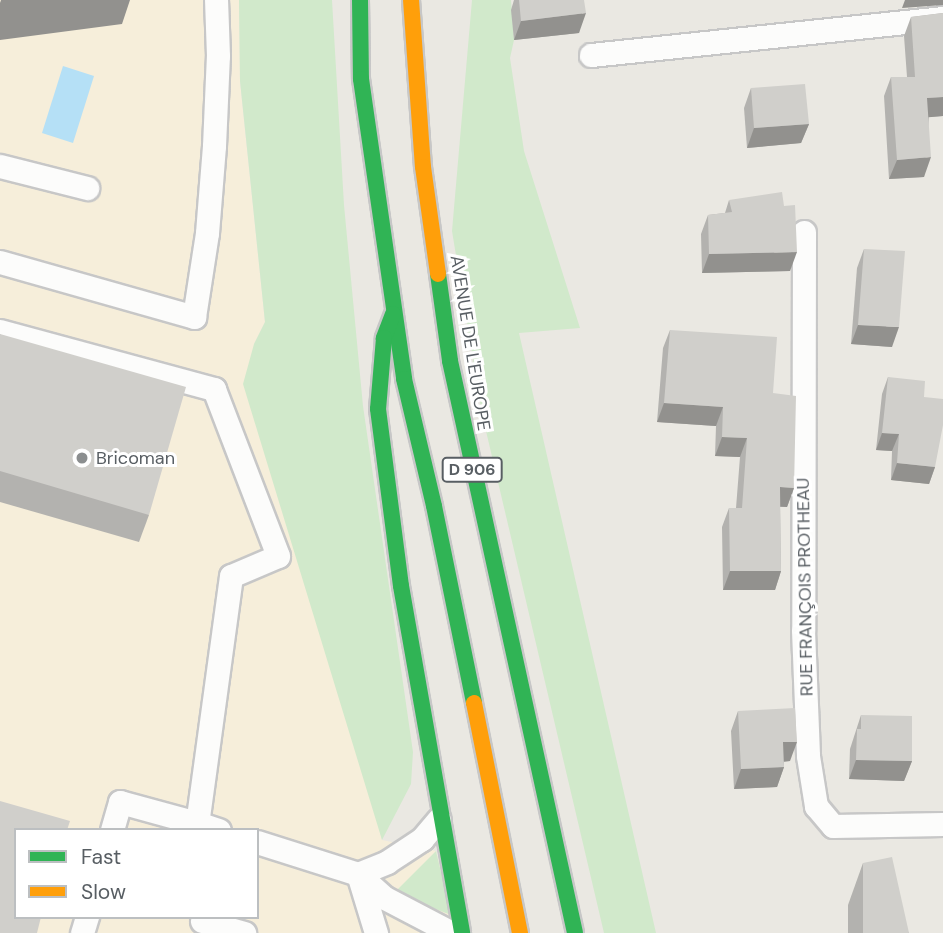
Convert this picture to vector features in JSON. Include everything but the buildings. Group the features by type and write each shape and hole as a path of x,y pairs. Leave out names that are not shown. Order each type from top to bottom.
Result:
{"main road":[{"name":"D 906","path":"360,0 361,79 404,379 435,506 520,933"},
{"name":"AVENUE DE L'EUROPE","path":"411,0 423,167 450,361 575,933"},
{"path":"394,308 384,338 378,409 401,586 439,819 462,933"}],"lane":[{"path":"0,262 194,317 207,233 214,146 218,56 216,0"},
{"path":"591,55 943,18"},
{"path":"0,166 87,188"},
{"name":"RUE FRANÇOIS PROTHEAU","path":"804,232 803,630 808,756 816,806 833,826 943,824"},
{"path":"0,331 214,388 278,556 231,576 197,823"},
{"path":"113,828 120,802 213,828"},
{"path":"358,874 387,862 422,839 439,819"},
{"path":"259,843 358,874 385,898 452,933"},
{"path":"358,874 376,933"},
{"path":"202,921 244,933"}],"shaded area":[{"path":"0,0 239,0 240,82 265,322 254,344 382,840 436,851 455,933 0,933"}],"green space":[{"path":"239,0 332,0 344,205 363,406 413,752 411,784 382,840 243,384 254,344 265,322 240,81"},
{"path":"472,0 511,0 514,40 510,58 524,151 580,328 519,333 656,933 604,933 482,414 452,231"},
{"path":"436,851 451,915 394,893"}],"water":[{"path":"63,66 94,76 73,143 42,133"}],"traffic: fast":[{"path":"360,0 361,79 404,379 434,506 474,703"},
{"path":"438,274 450,361 575,933"},
{"path":"393,314 384,338 378,409 401,586 462,933"}],"traffic: slow":[{"path":"411,0 423,167 438,274"},
{"path":"474,703 520,933"}],"place":[{"name":"Bricoman","path":"82,458"}]}
